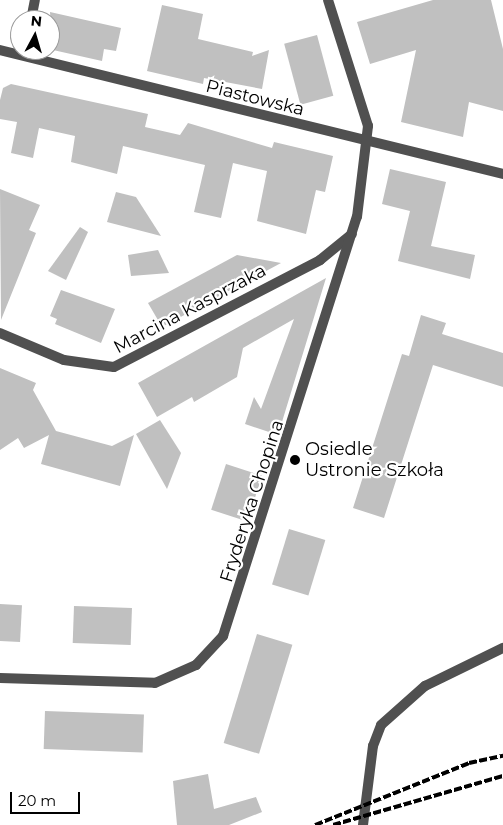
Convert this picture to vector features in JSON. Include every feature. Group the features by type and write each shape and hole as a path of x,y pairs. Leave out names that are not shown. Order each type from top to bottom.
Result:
{"street":[{"name":"Fryderyka Chopina","path":"0,678 155,683 179,676 213,650 232,617 355,230 369,142 368,126 328,0"},
{"name":"Piastowska","path":"55,60 369,142 503,174"},
{"name":"Marcina Kasprzaka","path":"0,333 64,360 114,367 320,260 338,248 355,230"},
{"path":"363,825 373,746 380,725 425,686 503,648"}],"building":[{"path":"433,0 491,0 503,49 503,111 469,102 463,137 401,122 416,50 370,64 357,22"},
{"path":"162,5 203,14 198,39 253,52 252,56 269,50 262,89 204,78 203,84 147,71"},
{"path":"60,14 121,28 116,51 104,49 102,61 60,52"},
{"path":"317,35 333,96 300,105 284,44"},
{"path":"11,84 148,114 145,127 180,135 188,123 272,148 274,142 333,156 325,192 316,190 306,234 257,221 267,171 233,163 221,218 194,212 205,165 123,146 117,174 71,162 75,136 39,128 33,158 11,153 17,122 0,119 0,100 3,88"},
{"path":"390,169 446,182 431,246 475,255 470,279 398,261 410,211 382,204"},
{"path":"0,189 40,205 29,230 36,233 1,320"},
{"path":"116,192 136,197 161,236 107,222"},
{"path":"80,227 88,232 66,280 48,271"},
{"path":"158,250 169,273 131,276 128,255"},
{"path":"237,255 281,263 162,327 148,303"},
{"path":"326,278 278,435 245,424 254,397 261,409 294,319 243,348 237,377 194,402 192,397 157,417 138,383"},
{"path":"61,290 115,309 101,343 55,324 57,319 50,316"},
{"path":"421,315 446,323 442,334 503,353 503,387 433,365 384,518 353,508 402,354 409,356"},
{"path":"0,368 36,383 33,390 56,431 112,446 134,435 120,486 41,464 49,435 24,448 18,438 0,450"},
{"path":"160,420 181,453 167,489 136,434"},
{"path":"226,464 262,476 247,521 211,510"},
{"path":"289,529 325,540 308,596 272,584"},
{"path":"0,604 22,605 20,642 0,641"},
{"path":"74,606 132,608 131,645 73,643"},
{"path":"257,634 292,645 259,754 224,743"},
{"path":"45,711 144,714 143,752 44,749"},
{"path":"208,774 214,809 256,797 262,812 229,825 177,825 173,781"}],"railway":[{"path":"315,825 469,763 503,756"},
{"path":"333,825 503,776"}],"place":[{"name":"Osiedle Ustronie Szkoła","path":"295,460"}]}
